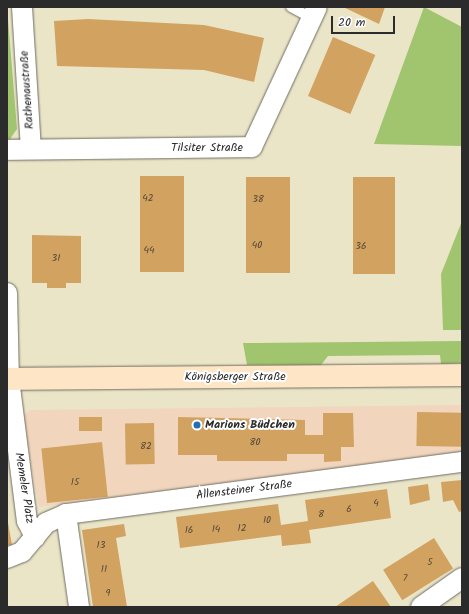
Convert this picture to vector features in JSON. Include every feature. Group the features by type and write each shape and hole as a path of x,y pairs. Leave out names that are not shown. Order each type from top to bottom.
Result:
{"street":[{"name":"Rathenaustraße","path":"22,7 32,149"},
{"name":"Tilsiter Straße","path":"32,149 252,147 314,12"},
{"path":"7,150 32,149"},
{"path":"7,293 8,379"},
{"name":"Königsberger Straße","path":"8,379 462,375"},
{"name":"Memeler Platz","path":"7,558 22,552 35,537 27,521 8,379"},
{"name":"Allensteiner Straße","path":"35,537 46,523 66,514 462,462"},
{"path":"66,514 79,607"},
{"path":"421,607 462,578"}],"lane":[{"path":"291,7 314,12"}],"shaded area":[{"path":"462,405 462,454 39,507 22,417 30,410"}],"green space":[{"path":"7,7 17,129 10,139 7,139"},
{"path":"424,7 462,27 462,146 374,144"},
{"path":"462,221 462,330 443,330 441,274"},
{"path":"462,341 462,363 441,364 440,355 328,356 321,365 247,365 243,343"}],"building":[{"path":"343,7 385,7 379,24"},
{"path":"88,19 204,25 264,38 254,82 204,70 57,66 54,21"},
{"path":"333,37 375,55 350,114 308,96"},
{"path":"140,176 184,176 184,272 140,272"},
{"path":"246,177 290,177 290,273 246,273"},
{"path":"353,177 395,177 395,274 353,274"},
{"path":"32,235 81,236 81,283 66,283 66,288 47,288 47,283 32,283"},
{"path":"417,412 462,413 461,447 416,446"},
{"path":"323,413 353,413 354,447 341,447 341,461 324,462 324,454 287,454 287,461 217,461 217,455 178,455 178,417 305,420 305,435 323,435"},
{"path":"79,417 102,417 102,431 79,431"},
{"path":"154,423 155,464 126,464 125,424"},
{"path":"102,442 108,497 47,503 41,448"},
{"path":"462,480 462,511 459,512 453,500 443,502 441,482"},
{"path":"428,484 430,500 410,505 408,487"},
{"path":"387,489 391,518 309,530 311,543 282,546 281,535 180,548 176,517 278,504 281,525 308,521 305,500"},
{"path":"7,517 12,545 7,545"},
{"path":"124,524 126,536 116,538 127,607 93,607 82,530"},
{"path":"434,538 453,569 402,600 383,570"},
{"path":"373,581 391,607 335,607"}],"place":[{"name":"Marions Büdchen","path":"197,425"}]}
